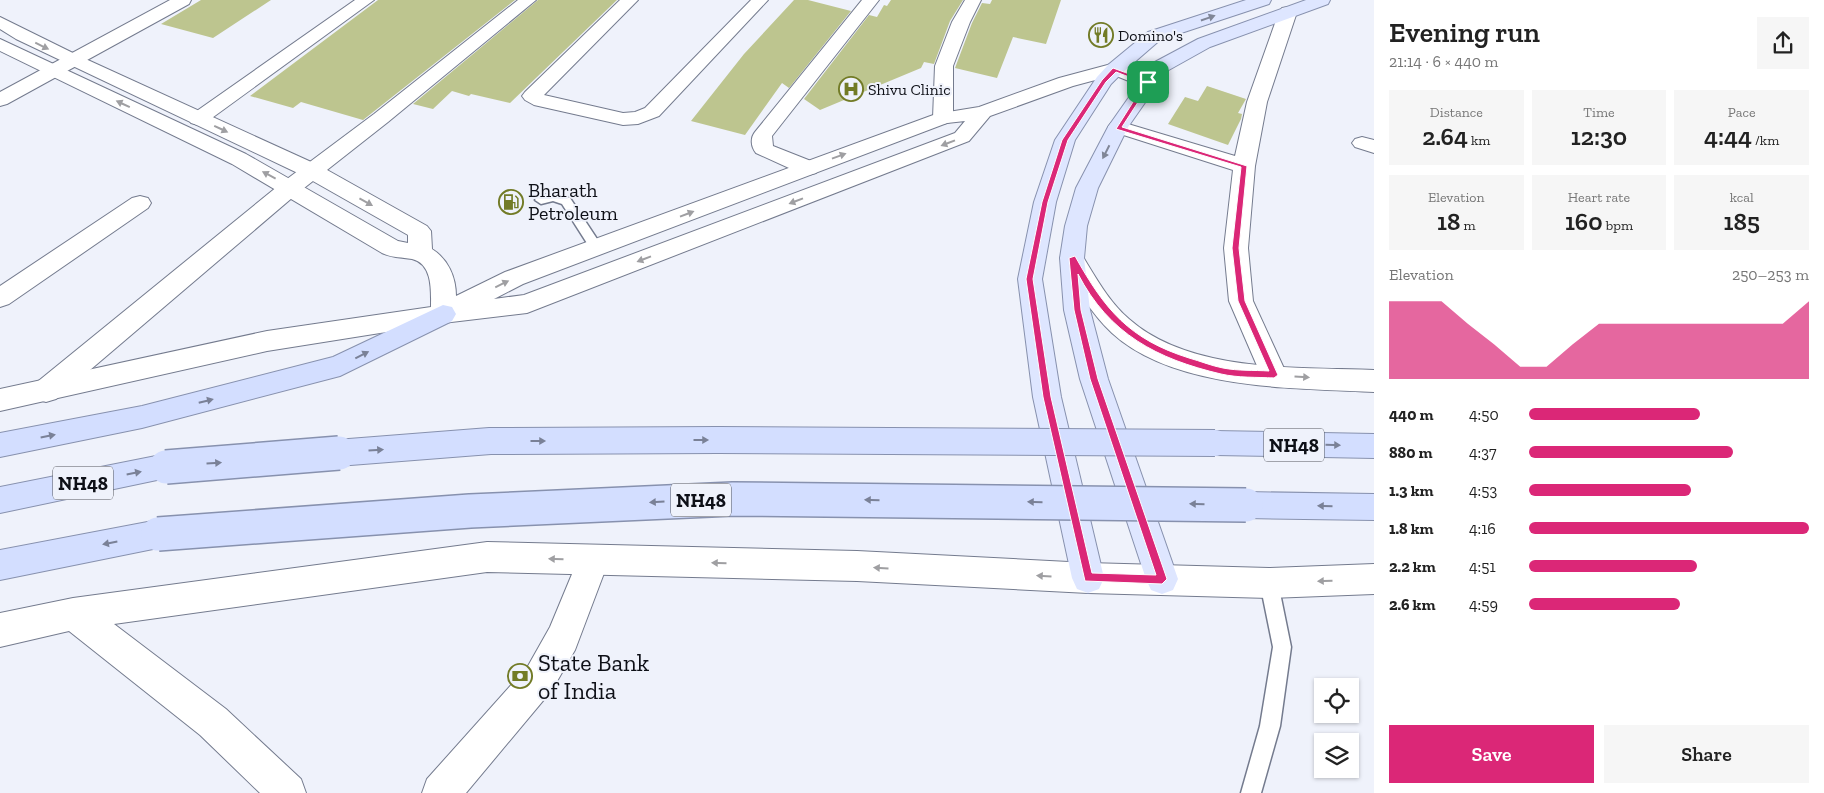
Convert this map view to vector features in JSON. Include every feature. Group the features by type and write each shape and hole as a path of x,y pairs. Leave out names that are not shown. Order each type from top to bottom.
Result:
{"highway":[{"path":"0,445 142,417 340,366 443,314"},
{"name":"NH48","path":"0,500 166,467 490,442 718,440 1374,446"},
{"name":"NH48","path":"0,565 158,534 470,511 733,499 1374,507"}],"main road":[{"path":"1088,578 1047,397 1030,279 1045,202 1065,140 1104,81 1115,69 1154,36 1263,0"},
{"path":"1162,579 1094,379 1077,310 1072,258 1076,226 1087,188 1118,127 1154,75 1204,43 1322,0"}],"street":[{"path":"0,100 183,0"},
{"path":"198,119 366,0"},
{"path":"46,391 291,187 381,118 528,0"},
{"path":"630,0 532,96 541,101 614,117 638,118 652,112 760,0"},
{"path":"808,168 764,149 762,136 871,0"},
{"path":"943,118 944,66 961,22 973,0"},
{"path":"1274,375 1241,301 1236,248 1244,166 1257,102 1288,12"},
{"path":"0,22 22,36 72,60 312,171 419,231 420,251"},
{"path":"0,44 51,71 238,159 291,187 394,249 420,251 433,263 444,278 443,314"},
{"path":"443,314 514,278 943,118 983,112 1066,82 1115,69 1154,75"},
{"path":"0,400 267,341 443,314 527,304 962,137 983,112"},
{"path":"1118,127 1244,166"},
{"path":"0,298 140,203"},
{"path":"1072,258 1088,287 1110,314 1129,333 1163,352 1222,371 1374,381"},
{"path":"0,630 73,614 487,557 857,566 1088,578 1268,583 1374,579"},
{"path":"442,793 540,678 563,638 592,560"},
{"path":"73,614 213,722 287,793"}],"lane":[{"path":"541,200 554,197 566,200 596,248"},
{"path":"1251,793 1270,726 1282,647 1268,583"}],"building":[{"path":"201,0 271,0 213,38 161,24"},
{"path":"378,0 515,0 363,120 301,102 293,108 250,96"},
{"path":"538,0 617,0 510,103 452,91 433,109 413,104"},
{"path":"794,0 808,0 851,11 789,88 782,83 745,135 691,121 744,54"},
{"path":"891,0 963,0 950,21 934,64 924,62 921,68 820,110 804,99 869,15 877,17 884,5 887,6"},
{"path":"992,0 1061,0 1046,44 1013,37 997,78 955,68 972,23 982,3 990,4"},
{"path":"1207,86 1246,99 1238,113 1242,114 1241,119 1228,145 1168,124 1185,97 1198,101"}],"place":[{"name":"Domino's","path":"1101,35"},
{"name":"Shivu Clinic","path":"851,89"},
{"name":"Bharath Petroleum","path":"511,202"},
{"name":"State Bank of India","path":"520,676"}],"route":[{"path":"1115,69 1148,82 1118,127 1244,166 1236,248 1241,301 1274,375 1222,371 1163,352 1129,333 1110,314 1088,287 1072,258 1077,310 1094,379 1162,579 1088,578 1047,397 1030,279 1045,202 1065,140 1104,81 1115,69"}]}
